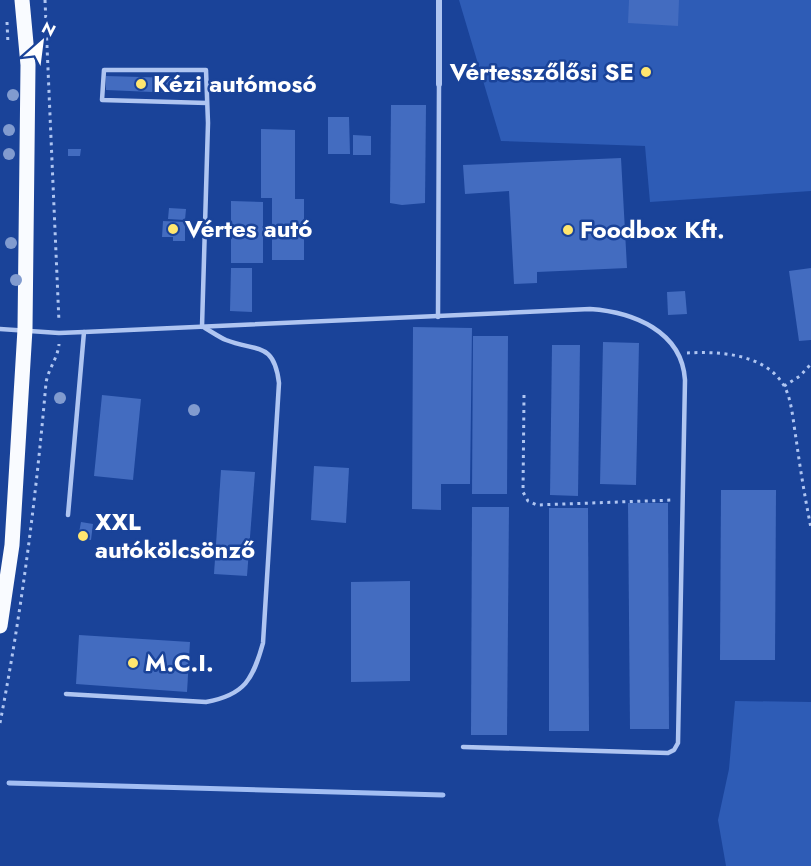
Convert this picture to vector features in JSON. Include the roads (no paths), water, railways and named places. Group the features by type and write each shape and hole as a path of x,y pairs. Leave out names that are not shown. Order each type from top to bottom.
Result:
{"main road":[{"path":"0,626 12,545 25,329 28,65 22,0"}],"street":[{"path":"439,0 440,84"}],"lane":[{"path":"202,327 207,192 207,103 206,70 104,70 102,100 207,103"},
{"path":"438,317 440,84"},
{"path":"0,329 59,333 590,309 613,310 637,318 668,340 679,353 684,364 685,380 678,743 674,750 668,753 464,747"},
{"path":"66,694 206,702 225,699 240,690 251,676 259,659 263,643 278,370 274,360 265,352 256,347 227,340 202,327"},
{"path":"68,515 84,332"}],"waterway":[{"path":"9,783 443,795"}],"place":[{"name":"Vértesszőlősi SE","path":"646,72"},
{"name":"Kézi autómosó","path":"141,84"},
{"name":"Vértes autó","path":"173,229"},
{"name":"Foodbox Kft.","path":"568,230"},
{"name":"XXL autókölcsönző","path":"83,536"},
{"name":"M.C.I.","path":"133,663"}]}
